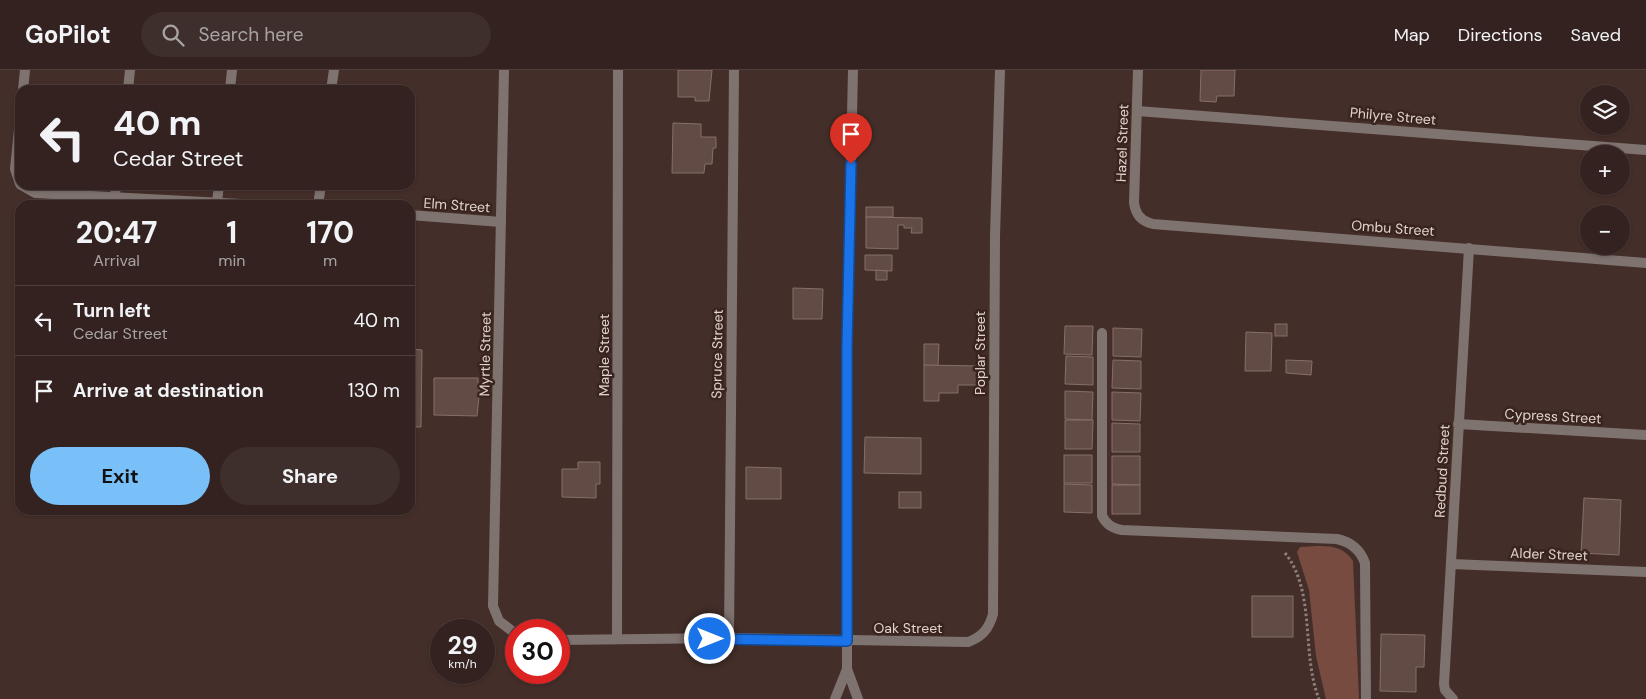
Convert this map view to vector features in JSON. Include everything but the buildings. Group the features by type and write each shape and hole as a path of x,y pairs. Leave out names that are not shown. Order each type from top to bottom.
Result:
{"street":[{"path":"24,85 25,70"},
{"path":"128,85 130,70"},
{"path":"230,85 232,70"},
{"path":"332,85 334,70"},
{"name":"Myrtle Street","path":"504,70 494,606 499,621 505,626"},
{"name":"Maple Street","path":"617,639 618,70"},
{"name":"Spruce Street","path":"729,638 734,70"},
{"path":"853,70 847,356 847,669 858,699"},
{"name":"Poplar Street","path":"984,633 990,625 993,614 995,236 1000,70"},
{"name":"Hazel Street","path":"1138,70 1134,202 1139,217"},
{"name":"Philyre Street","path":"1137,111 1646,150"},
{"path":"30,190 35,193 183,200"},
{"path":"115,196 116,190"},
{"name":"Elm Street","path":"415,215 502,222"},
{"name":"Ombu Street","path":"1139,217 1153,224 1646,263"},
{"name":"Redbud Street","path":"1450,697 1444,684 1469,248"},
{"path":"1102,333 1102,516 1106,523 1114,529 1122,530 1345,540 1352,544 1365,563 1366,699"},
{"name":"Cypress Street","path":"1458,424 1646,435"},
{"name":"Alder Street","path":"1451,564 1646,572"},
{"name":"Oak Street","path":"570,640 729,638 968,642 984,633"},
{"path":"835,699 847,669"}],"path":[{"path":"1263,536 1284,552 1293,563 1298,575 1303,596 1312,682 1319,699"}],"shaded area":[{"path":"1322,546 1336,548 1348,555 1353,561 1359,699 1326,699 1316,656 1309,590 1297,552 1300,547"}],"route":[{"path":"710,639 847,641 847,346 851,164"}]}
